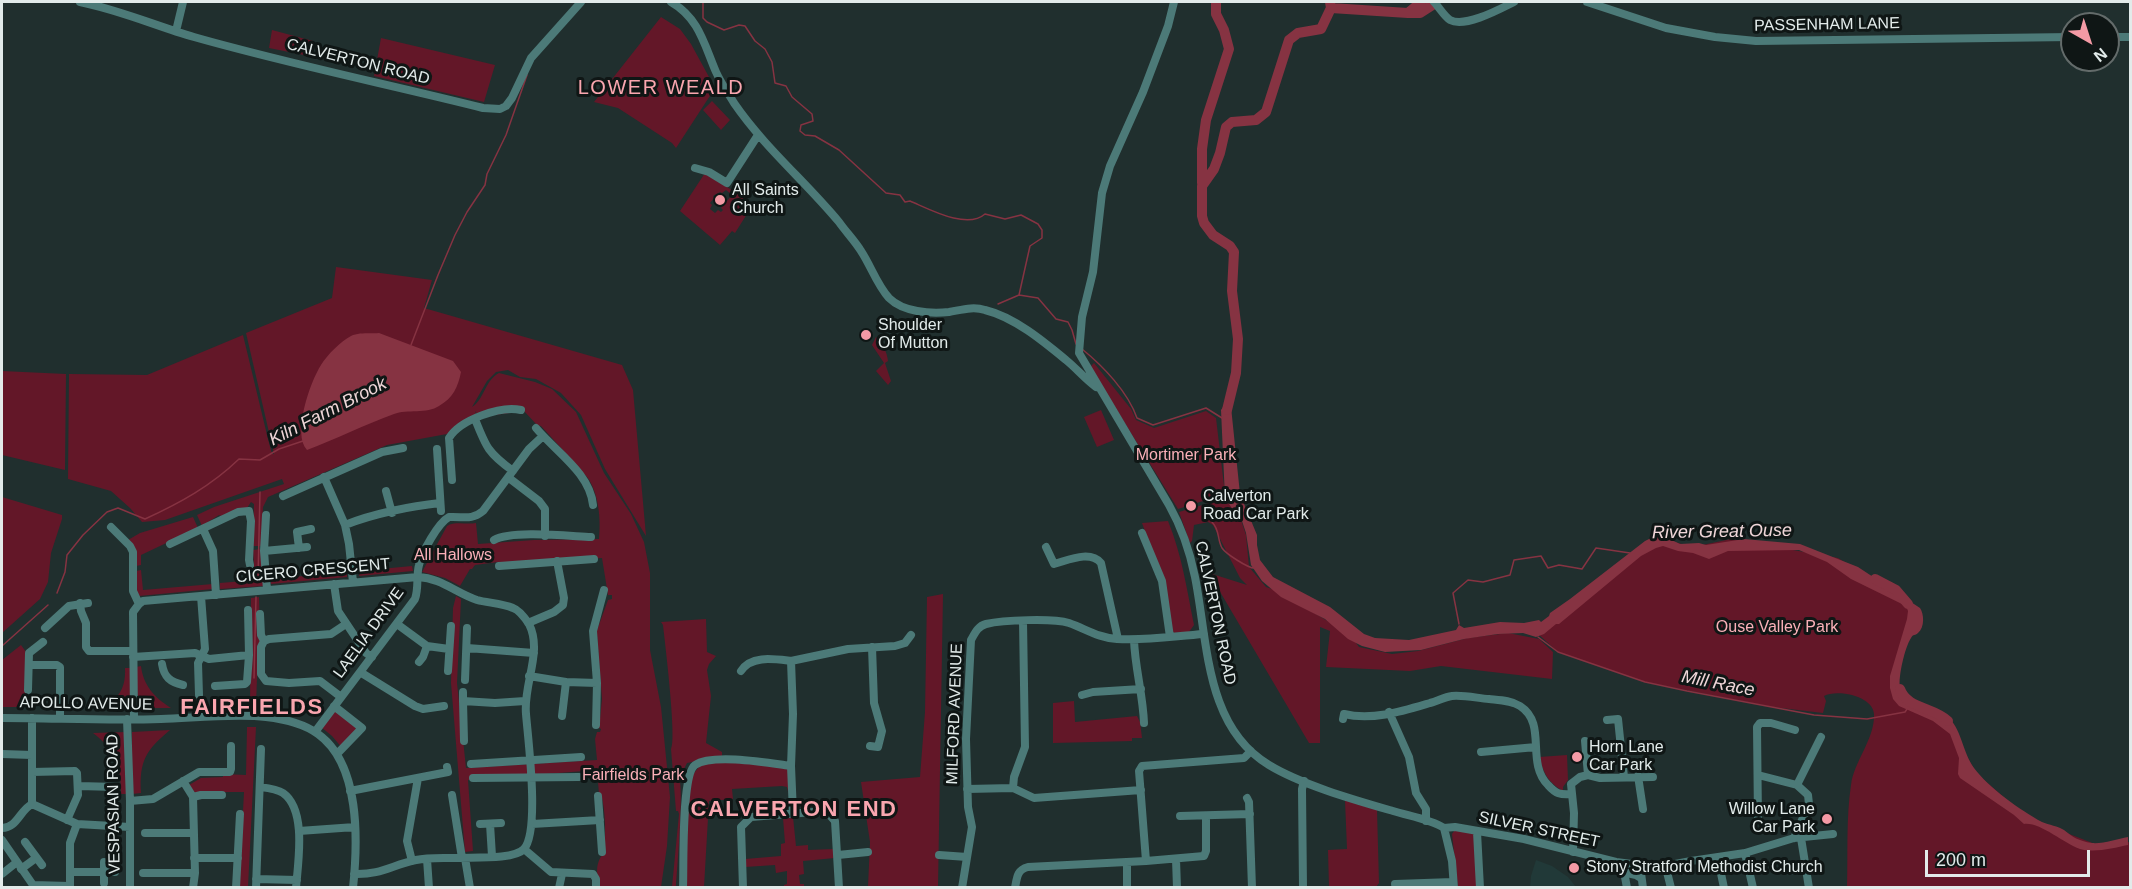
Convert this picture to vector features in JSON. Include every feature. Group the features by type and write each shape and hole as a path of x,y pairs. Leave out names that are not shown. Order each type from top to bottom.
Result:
{"street":[{"name":"CALVERTON ROAD","path":"80,2 269,56 483,108 500,109 506,106 512,98 531,58 581,2"},
{"path":"176,31 183,2"},
{"path":"671,2 685,12 698,26 716,73 758,135 838,222 861,251 884,291 893,301 923,312 947,312 970,308 984,309 997,314 1032,334 1101,391"},
{"path":"1066,360 1079,348 1082,317 1093,272 1102,193 1110,166 1143,92 1168,26 1174,2"},
{"path":"1434,2 1449,20 1459,21 1487,16 1514,2"},
{"name":"PASSENHAM LANE","path":"1587,2 1666,28 1715,37 1756,41 2060,37"},
{"path":"695,168 709,172 727,183 758,135"},
{"name":"CALVERTON ROAD","path":"1079,348 1101,391 1180,527 1193,569 1213,686 1223,713 1236,734 1251,752 1267,764 1304,781 1444,828"},
{"path":"452,480 449,438 464,424 475,419 512,408 521,410"},
{"path":"475,419 490,453 545,508 545,536"},
{"path":"536,428 583,477 590,488 593,505"},
{"path":"511,474 543,436"},
{"path":"283,496 382,452 403,448"},
{"path":"345,525 359,519 420,505 441,507 437,449"},
{"name":"LAELIA DRIVE","path":"315,732 415,599 418,567 445,519 476,517 483,512 511,474"},
{"path":"324,477 345,525 350,544 353,582"},
{"path":"386,489 392,513"},
{"path":"170,544 250,508 252,522 250,565"},
{"path":"266,515 264,550 267,590"},
{"path":"111,527 133,552 133,591 139,604 133,612 131,719"},
{"path":"203,529 213,551 216,595"},
{"path":"264,550 303,547 297,532 311,529"},
{"path":"1142,533 1162,581 1170,637"},
{"path":"494,540 501,537 591,537"},
{"path":"1046,547 1054,564 1089,556 1097,558 1101,563 1118,639"},
{"path":"499,566 594,559"},
{"path":"354,874 390,869 412,861 512,854 524,849 531,834 532,824 531,760 525,701 534,643 528,623 554,612 563,605 564,598 557,561"},
{"name":"CICERO CRESCENT","path":"139,604 143,601 418,577 442,582 476,599 513,608 519,611 528,623"},
{"path":"334,584 338,611 366,653 372,657"},
{"path":"596,725 598,691 593,631 604,590"},
{"path":"199,695 198,663 205,649 201,596"},
{"path":"45,628 69,606 84,603 86,647 89,651 133,654 161,659 195,653 209,659 249,655"},
{"path":"215,686 245,684 249,655 248,610"},
{"path":"260,614 261,635 264,641"},
{"name":"MILFORD AVENUE","path":"962,888 972,827 967,789 966,739 971,640 976,630 985,624 1055,620 1069,623 1103,638 1134,640 1204,634"},
{"path":"1012,788 1025,747 1023,621"},
{"path":"341,697 320,681 289,683 266,681 261,674 261,646 269,639 331,634 346,624"},
{"path":"397,624 427,646 449,649"},
{"path":"448,671 451,626"},
{"path":"465,680 467,628"},
{"path":"736,657 742,668 753,661 791,661 872,647 895,646 905,643 911,635"},
{"path":"1134,640 1141,718"},
{"path":"28,690 29,653 44,642"},
{"path":"419,662 427,646"},
{"path":"870,746 878,747 882,731 874,703 872,647"},
{"path":"467,648 534,653"},
{"path":"161,659 164,673 169,680 183,685"},
{"path":"791,661 793,813"},
{"path":"29,665 57,665 60,667 60,718"},
{"path":"360,672 415,706 423,709 444,706"},
{"path":"529,676 566,682 597,683"},
{"path":"562,716 566,682"},
{"path":"1082,695 1093,692 1140,689"},
{"path":"1344,714 1358,717 1389,712 1433,703 1452,696 1508,700 1521,706 1530,716 1535,730 1537,769 1543,780 1560,795 1572,794"},
{"path":"464,741 463,697 525,701"},
{"path":"334,706 362,728 337,754"},
{"path":"1389,712 1409,757 1416,794 1426,809 1426,821"},
{"name":"APOLLO AVENUE","path":"2,718 131,719 264,716 287,720 315,732 337,754 350,791 355,827 352,888"},
{"path":"32,718 32,804"},
{"name":"VESPASIAN ROAD","path":"130,888 131,719"},
{"path":"1607,720 1623,719 1624,777"},
{"path":"1758,820 1757,727 1760,723 1771,723 1795,730"},
{"path":"1585,741 1588,775"},
{"path":"1797,786 1822,743"},
{"path":"130,801 153,799 199,772 230,772 231,746"},
{"path":"1481,752 1536,747"},
{"path":"261,749 256,883 297,884 299,831 295,810 283,793 261,787"},
{"path":"1146,861 1139,771 1146,764 1244,758 1251,752"},
{"path":"2,754 32,755"},
{"path":"471,764 581,757"},
{"path":"683,888 687,782 692,768 702,763 724,759 791,766"},
{"path":"350,791 448,772 447,767"},
{"path":"32,772 75,771 79,775 78,795 67,820"},
{"path":"1573,852 1574,813 1571,784 1580,777 1588,775 1600,778 1653,777"},
{"path":"1758,775 1797,786 1808,795 1809,804 1798,838 1809,888"},
{"path":"1638,776 1643,809"},
{"path":"473,778 579,777"},
{"path":"412,861 407,841 418,778"},
{"path":"183,781 193,797 195,858 193,888"},
{"path":"1303,888 1302,789 1304,781"},
{"path":"79,786 116,787"},
{"path":"967,789 1012,788 1034,798 1141,790"},
{"path":"193,797 222,795"},
{"path":"452,795 470,888"},
{"path":"598,796 602,852"},
{"path":"1247,798 1250,814 1252,888"},
{"path":"32,804 77,825 130,827"},
{"path":"2,830 13,824 25,808 32,804"},
{"path":"743,888 741,827 751,817 826,811 835,821 839,888"},
{"path":"236,888 240,814"},
{"path":"1180,816 1250,814"},
{"path":"1015,888 1021,869 1029,867 1204,856 1206,816"},
{"path":"532,824 600,820"},
{"path":"480,824 501,823"},
{"path":"490,824 492,856"},
{"path":"2,840 33,885 70,887 72,872 70,843 77,825"},
{"path":"299,831 355,827"},
{"name":"SILVER STREET","path":"1444,828 1455,827 1524,839 1573,852 1642,866 1664,868"},
{"path":"1395,884 1453,885 1452,861 1444,828"},
{"path":"1477,832 1480,888"},
{"path":"145,833 193,833"},
{"path":"1671,888 1664,868 1670,865 1745,853 1798,838 1833,834"},
{"path":"2,874 19,866 39,862 25,842"},
{"path":"524,849 551,872 593,874 596,879 596,888"},
{"path":"838,855 868,852"},
{"path":"1745,853 1753,888"},
{"path":"939,855 967,857"},
{"path":"195,858 238,858"},
{"path":"1718,858 1724,888"},
{"path":"427,859 429,888"},
{"path":"1176,859 1178,888"},
{"path":"1127,862 1127,888"},
{"path":"1642,866 1642,883"},
{"path":"72,872 104,867 115,872"},
{"path":"104,867 104,883"},
{"path":"1790,870 1806,868"},
{"path":"143,873 195,873"},
{"path":"559,888 562,873"},
{"path":"1627,888 1625,877 1627,873 1636,875 1642,883"}],"shaded area":[{"path":"1536,860 1552,866 1568,877 1576,887 1530,888"}],"green space":[{"path":"661,17 680,29 691,44 715,88 676,148 672,143 618,108 594,102"},
{"path":"272,30 313,41 309,56 269,48"},
{"path":"381,38 495,65 484,102 374,76"},
{"path":"712,101 730,120 721,130 703,110"},
{"path":"705,173 752,206 735,233 732,231 720,245 680,211","holes":["726,190 732,195 721,208 723,210 721,212 718,210 715,213 710,209 713,196"]},
{"path":"336,267 432,280 424,308 622,365 633,390 646,536 605,469 581,415 561,393 536,379 520,377 508,370 496,372 487,381 472,407 494,376 499,373 552,389 576,412 604,473 631,514 644,542 650,573 650,650 661,707 670,797 667,846 661,887 600,887 597,868 605,851 605,822 597,770 468,780 473,851 465,852 451,683 453,608 456,596 461,599 457,683 466,768 597,760 595,739 597,732 601,729 599,728 602,699 596,633 608,600 612,599 612,595 608,595 602,558 499,566 498,562 475,565 460,586 445,578 422,572 447,526 454,524 476,523 478,544 599,539 598,507 591,483 541,426 537,425 524,411 480,417 475,411 476,414 447,434 387,445 268,497 263,507 261,546 253,546 254,504 251,502 247,508 223,517 219,515 202,526 197,515 214,507 284,484 282,479 165,520 142,522 111,491 68,479 69,374 147,375 243,335 268,439 272,454 274,454 246,333 332,298"},
{"path":"876,337 884,348 888,361 885,363 891,381 888,385 876,371 884,363 872,345"},
{"name":"Mortimer Park","path":"1094,363 1131,409 1136,420 1154,428 1206,411 1216,418 1225,494 1178,509 1090,367"},
{"path":"2,371 66,374 65,470 2,455"},
{"path":"1101,410 1114,440 1097,447 1084,417"},
{"path":"2,497 62,515 62,519 51,553 48,582 40,599 2,633"},
{"path":"1226,498 1234,512 1240,517 1246,535 1249,567 1266,587 1278,591 1339,628 1351,636 1359,647 1392,654 1418,651 1468,638 1508,633 1539,639 1553,652 1552,679 1441,666 1410,671 1326,667 1330,631 1320,627 1320,743 1309,743 1209,573 1247,585 1240,578 1213,525 1208,522 1194,525 1190,543 1179,512"},
{"path":"193,517 198,528 141,555 141,565 136,566 128,540 140,533"},
{"path":"1168,521 1181,560 1194,625 1189,632 1174,633 1170,627 1163,580 1142,523"},
{"name":"Ouse Valley Park","path":"1656,537 1693,547 1731,539 1838,558 1913,606 1893,692 1896,700 1948,723 1977,774 2028,818 2095,844 2130,842 2130,887 1847,887 1849,798 1853,776 1873,723 1874,714 1868,703 1845,694 1830,694 1824,696 1826,701 1823,713 1773,707 1645,682 1558,652 1537,633"},
{"path":"261,549 264,586 220,589 220,583 255,580 253,550"},
{"path":"412,566 413,571 359,576 359,571"},
{"path":"141,570 143,590 213,584 213,589 139,596 136,590 136,571"},
{"path":"347,572 347,577 271,584 270,579"},
{"path":"943,594 938,887 868,887 870,842 861,782 920,777 925,712 927,597"},
{"path":"259,597 260,646 256,705 250,705 251,598"},
{"path":"706,619 707,652 716,656 707,670 711,696 706,743 722,752 722,756 687,763 681,775 678,774 681,793 680,828 676,887 672,887 679,814 676,811 671,749 672,711 661,622"},
{"path":"21,645 26,652 26,707 2,707 2,660"},
{"path":"141,666 144,679 151,690 171,708 138,708 136,667"},
{"path":"125,668 131,668 132,709 96,709 115,699 119,694 124,683"},
{"path":"1074,701 1075,722 1137,716 1142,738 1132,738 1132,741 1053,743 1053,703"},
{"path":"334,708 360,728 343,749 321,727"},
{"path":"247,727 256,727 248,887 239,887 244,792 196,794 189,785 201,778 223,777 223,774 246,775"},
{"path":"170,730 155,744 146,757 141,772 141,793 132,794 132,732"},
{"path":"127,732 127,794 121,794 116,760 107,746 93,733"},
{"path":"1567,755 1568,780 1563,791 1547,777 1539,757"},
{"path":"702,763 791,766 793,813 787,787 782,786 732,789 733,799 709,801 704,887 683,888 687,782"},
{"path":"1345,800 1377,810 1379,883 1376,887 1329,887 1328,850 1347,849"},
{"path":"793,817 796,846 808,845 808,850 834,849 835,858 803,861 804,874 799,875 800,884 804,884 804,888 784,887 787,884 787,871 776,873 775,865 745,867 745,859 781,856 781,844 785,843 783,818"},
{"path":"1455,830 1474,833 1477,887 1458,887 1452,834"}],"water":[{"path":"379,333 453,361 461,372 454,392 444,403 434,408 394,414 307,450 301,432 304,408 321,365 334,349 351,336"},
{"path":"1230,397 1240,494 1257,535 1260,560 1273,577 1330,607 1364,634 1375,638 1409,640 1456,630 1459,625 1464,628 1500,622 1524,623 1539,620 1541,622 1645,541 1659,534 1680,544 1706,545 1744,539 1800,544 1858,567 1920,608 1923,624 1911,638 1904,655 1900,687 1911,704 1929,713 1942,714 1950,719 1970,762 1988,783 2033,817 2062,829 2079,840 2096,843 2128,837 2128,845 2111,849 2080,849 2044,829 2024,824 1960,778 1959,758 1950,734 1933,721 1899,706 1893,699 1890,676 1907,619 1906,606 1851,579 1827,562 1799,550 1728,551 1709,559 1663,546 1641,556 1559,624 1536,637 1523,633 1498,634 1464,639 1421,650 1385,652 1362,646 1348,639 1325,619 1281,597 1262,581 1251,565 1241,518 1225,498 1221,410"}],"waterway":[{"path":"703,2 703,18 707,22 724,30 739,25 745,26 755,41 765,49 772,62 775,83 786,86 792,97 812,114 813,121 801,125 800,131 805,135 815,136 839,150 886,193 900,195 905,202 910,201 958,219 968,220 985,214 1005,219 1021,215 1038,224 1042,230 1042,238 1030,246 1019,295"},
{"path":"1202,183 1202,149 1206,120 1229,49 1224,30 1216,14 1216,2"},
{"name":"River Great Ouse","path":"1227,410 1236,373 1238,339 1232,291 1234,252 1230,246 1213,235 1204,223 1202,186 1214,169 1226,127 1232,122 1256,120 1266,112 1289,40 1298,33 1321,29 1331,8 1330,2"},
{"path":"1331,8 1408,13 1421,2"},
{"path":"1408,13 1420,13 1434,4"},
{"name":"Kiln Farm Brook","path":"411,345 455,235 485,185 487,174 506,135 527,75"},
{"path":"998,304 1019,295 1038,298 1056,319 1068,322 1076,344"},
{"path":"1082,349 1114,380 1128,399 1137,418 1153,425 1206,408 1222,418"},
{"name":"Kiln Farm Brook","path":"57,593 65,572 67,555 83,535 107,512 118,508 145,519 195,493 239,459 260,460 279,449 303,441"},
{"path":"258,578 260,492"},
{"path":"1212,522 1224,551 1254,568"},
{"path":"1459,624 1453,593 1468,580 1483,582 1510,575 1514,560 1541,556 1548,568 1559,565 1582,569 1596,548 1630,553"},
{"name":"River Great Ouse","path":"1875,579 1896,590 1908,604"},
{"path":"254,678 256,597"},
{"name":"Kiln Farm Brook","path":"2,646 48,605"},
{"name":"Mill Race","path":"1538,637 1558,652 1645,682 1687,691 1814,715 1867,719 1905,712 1907,709"},
{"name":"River Great Ouse","path":"1900,689 1908,700 1948,721"}],"place":[{"name":"All Saints Church","path":"720,200"},
{"name":"Shoulder Of Mutton","path":"866,335"},
{"name":"Calverton Road Car Park","path":"1191,506"},
{"name":"Horn Lane Car Park","path":"1577,757"},
{"name":"Willow Lane Car Park","path":"1827,819"},
{"name":"Stony Stratford Methodist Church","path":"1574,868"}],"district":[{"name":"LOWER WEALD","path":"661,88"},
{"name":"FAIRFIELDS","path":"252,708"},
{"name":"CALVERTON END","path":"794,810"}],"park label":[{"name":"All Hallows","path":"453,556"},
{"name":"Fairfields Park","path":"633,776"}]}
